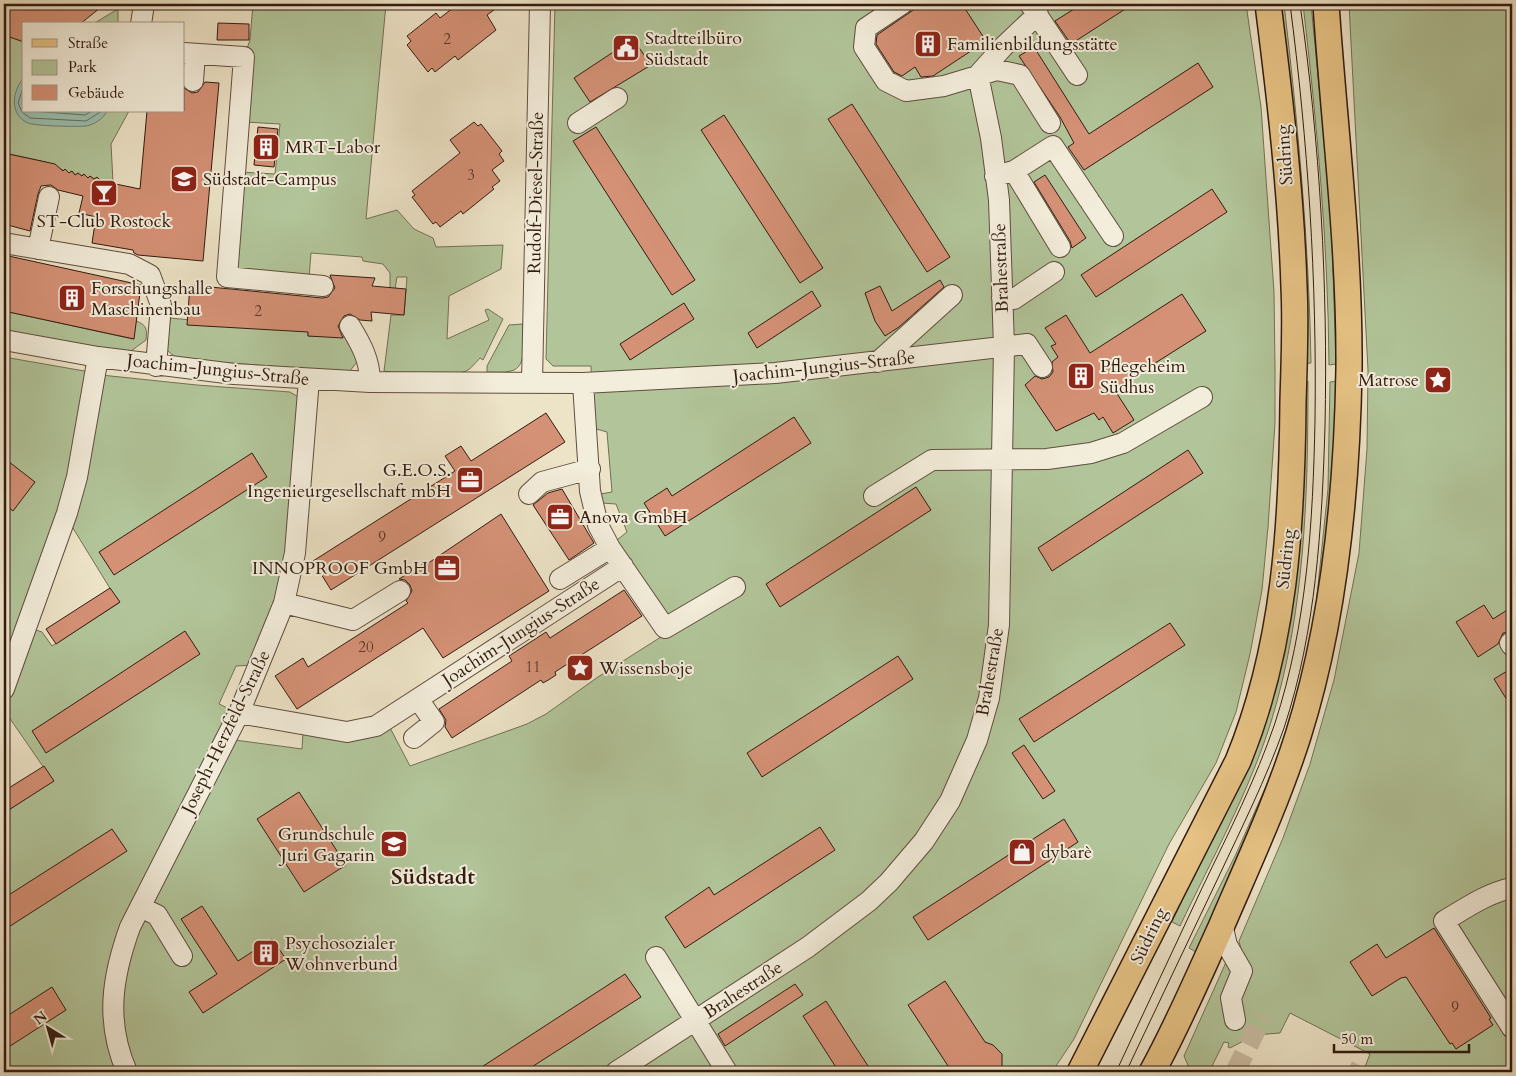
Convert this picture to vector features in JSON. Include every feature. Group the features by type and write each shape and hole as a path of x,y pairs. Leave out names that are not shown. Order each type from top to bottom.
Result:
{"main road":[{"name":"Südring","path":"1080,1072 1238,761 1254,724 1268,670 1282,595 1292,492 1294,287 1280,99 1268,4"},
{"path":"1152,1072 1222,924 1278,796 1299,734 1331,600 1340,526 1349,370 1347,282 1326,4"}],"street":[{"path":"141,22 144,4"},
{"name":"Rudolf-Diesel-Straße","path":"532,382 540,4"},
{"path":"902,4 866,28 864,48 886,81 906,91 944,86 997,70 1020,75 1050,123"},
{"path":"978,75 1034,9 1077,75"},
{"path":"193,81 189,53 244,57 227,277 323,286"},
{"name":"Brahestraße","path":"616,1072 864,912 924,842 950,801 977,740 989,698 999,626 1004,348 998,200 1005,174 984,104 978,75"},
{"path":"578,123 617,98"},
{"path":"1060,247 1005,174 1053,146 1113,236"},
{"path":"49,197 21,249 129,264 150,275 161,305 156,366"},
{"path":"1002,298 1014,298 1054,272"},
{"path":"878,362 952,295"},
{"path":"350,326 362,344 370,368 370,382"},
{"name":"Joachim-Jungius-Straße","path":"4,340 156,366 234,374 370,382 583,383 752,375 1027,344 1042,367"},
{"path":"4,689 67,513 77,477 98,357"},
{"name":"Joseph-Herzfeld-Straße","path":"123,1071 113,1019 114,983 118,961 140,907 239,713 284,603 295,553 309,379"},
{"path":"583,383 590,491 598,525 610,548 665,628 735,587"},
{"path":"874,496 932,460 1046,459 1091,453 1123,443 1202,397"},
{"path":"529,494 542,482 590,469"},
{"path":"560,579 610,548"},
{"name":"Joachim-Jungius-Straße","path":"239,713 347,732 376,726 623,566"},
{"path":"284,603 354,620 400,591"},
{"path":"414,738 434,722 418,699"},
{"path":"1512,888 1500,890 1444,921 1512,1028"},
{"path":"140,907 157,915 182,956"},
{"path":"1222,924 1227,945 1242,971 1231,998 1235,1020"},
{"path":"656,957 727,1072"}],"green space":[{"path":"253,4 386,4 366,219 397,210 414,229 433,238 436,247 503,245 501,269 449,296 447,339 489,320 485,310 488,309 503,319 483,360 480,358 468,370 460,373 439,374 384,371 391,315 404,315 407,277 397,277 395,289 390,288 390,273 383,264 363,261 362,257 311,253 309,278 232,273 241,172 275,174 280,124 245,122 244,57 250,40"},
{"path":"555,4 1246,4 1261,107 1274,292 1275,423 1262,590 1250,654 1236,712 1216,763 1169,844 1074,1039 1052,1072 4,1072 4,813 53,781 4,710 4,701 33,629 42,632 52,646 119,603 68,520 101,375 290,392 300,398 285,568 254,665 236,666 219,704 234,711 220,738 302,749 303,733 388,724 410,766 527,724 546,714 598,677 664,635 617,540 627,532 616,504 601,503 600,494 612,492 607,432 593,428 591,366 553,366 546,359"},
{"path":"1276,4 1284,4 1294,93 1305,228 1311,363 1301,364"},
{"path":"1303,4 1311,4 1331,210 1336,364 1329,365 1321,184"},
{"path":"1349,4 1512,4 1512,1072 1363,1072 1370,1054 1290,1013 1280,1033 1255,1035 1230,1048 1228,1047 1229,1043 1224,1042 1209,1072 1191,1072 1184,1056 1227,960 1233,965 1232,1026 1243,1005 1239,1003 1241,949 1239,941 1283,838 1310,764 1334,680 1359,553 1367,449 1368,370"},
{"path":"118,9 118,22 96,22"},
{"path":"4,35 22,41 22,112 128,112 111,144 113,182 94,179 90,176 88,178 84,174 81,176 78,173 75,175 72,171 69,173 46,162 4,153"},
{"path":"4,311 133,339 136,321 145,328 146,340 131,351 119,352 4,333"},
{"path":"170,318 308,331 308,336 351,337 357,362 349,372 177,359 167,350"},
{"path":"523,324 524,344 520,364 511,371 487,372 487,366 509,325"},
{"path":"4,357 90,372 75,464 4,660"},
{"path":"1301,381 1308,381 1305,510 1298,596 1282,680 1271,722 1252,774 1180,926 1172,922 1257,739"},
{"path":"1338,381 1332,491 1318,607 1303,675 1316,605 1328,489 1330,382"},
{"path":"1271,775 1259,814 1199,954 1189,948 1236,854"}],"water":[{"path":"22,80 22,112 106,112 98,121 86,126 47,126 28,123 22,119 15,108 15,95"}],"building":[{"path":"4,4 105,4 82,22 22,22 22,41 4,35"},
{"path":"458,4 502,4 487,15 496,30 458,60 455,56 435,72 432,68 428,72 407,45 411,41 407,36 436,13 440,18"},
{"name":"Familienbildungsstätte","path":"922,4 962,4 986,41 933,76 921,77 915,67 902,76 894,72 876,44 877,35"},
{"path":"1082,4 1133,4 1071,44 1055,21"},
{"path":"218,23 249,24 249,40 217,40"},
{"path":"633,39 651,65 590,102 574,78"},
{"path":"1034,47 1089,134 1198,63 1213,87 1084,170 1068,147 1074,143 1060,117 1019,56"},
{"path":"205,82 219,83 203,261 138,255 133,250 92,243 96,217 79,213 83,196 58,190 51,185 41,186 30,231 4,224 4,153 55,164 63,171 65,169 69,173 72,171 75,175 78,173 82,176 84,174 88,178 90,176 94,179 97,177 101,181 140,189 147,112 185,112 185,89 192,93 198,92"},
{"path":"852,104 950,257 927,272 828,119"},
{"path":"724,115 823,268 800,283 701,130"},
{"path":"474,122 478,126 481,124 502,151 499,154 504,161 492,170 500,181 492,187 494,189 463,214 461,211 440,227 436,222 433,224 412,197 415,195 412,191 460,153 450,140"},
{"name":"MRT-Labor","path":"258,127 278,129 274,167 254,165"},
{"path":"596,127 695,280 672,295 573,141"},
{"path":"1045,175 1086,238 1072,248 1070,241 1034,182"},
{"path":"1212,189 1227,212 1096,297 1081,275"},
{"name":"Forschungshalle Maschinenbau","path":"4,255 141,285 134,339 4,311"},
{"path":"330,275 375,278 372,286 406,289 404,315 371,312 372,321 360,320 350,314 344,316 338,326 343,338 308,336 308,332 187,325 190,285 322,298 328,297 335,288"},
{"path":"940,280 944,287 899,327 885,336 875,321 865,293 880,286 892,311"},
{"path":"812,291 821,306 757,348 748,333"},
{"path":"1182,294 1206,331 1114,389 1134,420 1113,433 1103,417 1099,420 1094,413 1056,431 1025,385 1035,376 1042,379 1049,377 1053,372 1052,362 1058,357 1051,346 1056,344 1045,328 1066,315 1090,353"},
{"path":"684,303 694,319 630,360 620,344"},
{"path":"546,413 565,442 331,590 313,561 455,471 445,456 461,446 471,461"},
{"path":"794,417 811,443 665,536 644,503 667,488 672,496"},
{"path":"1188,450 1203,473 1052,571 1038,548"},
{"path":"252,453 267,477 114,575 99,552"},
{"path":"4,458 35,482 13,511 4,504"},
{"path":"916,487 931,510 780,607 766,584"},
{"name":"Anova GmbH","path":"562,489 594,543 569,560 533,505 548,493"},
{"path":"501,514 549,591 443,658 423,628 297,709 275,676 303,658 308,667 408,603 406,601 412,591 410,585 405,580 399,579 423,564 424,566"},
{"path":"110,588 120,602 56,644 46,629"},
{"path":"624,590 642,616 555,672 556,675 550,679 543,683 541,680 452,738 445,727 446,720 439,709 512,661 509,656 546,632 550,638"},
{"path":"1484,605 1493,619 1512,607 1512,632 1503,633 1498,644 1478,657 1456,622"},
{"path":"1170,623 1185,645 1034,742 1019,719"},
{"path":"185,631 200,654 46,753 32,731"},
{"path":"898,656 913,679 762,777 747,753"},
{"path":"1512,668 1512,708 1494,679"},
{"path":"1024,745 1055,791 1043,799 1012,753"},
{"path":"44,766 54,781 4,813 4,791"},
{"path":"299,792 346,865 304,892 257,819"},
{"path":"1064,819 1078,842 928,940 913,917"},
{"path":"820,827 835,850 685,948 665,917 709,887 714,895"},
{"path":"112,829 127,851 4,930 4,898"},
{"name":"Psychosozialer Wohnverbund","path":"202,906 238,961 272,939 286,959 203,1013 189,992 217,974 181,919"},
{"path":"1434,928 1491,1018 1489,1019 1493,1025 1456,1049 1452,1043 1450,1044 1406,977 1401,978 1372,996 1350,962 1377,944 1386,958"},
{"path":"625,974 641,997 524,1072 474,1072"},
{"path":"945,981 985,1042 993,1045 1002,1054 1002,1072 952,1072 908,1005"},
{"path":"795,984 803,995 725,1046 718,1034"},
{"path":"52,987 66,1010 4,1050 4,1018"},
{"path":"826,1001 872,1072 839,1072 803,1016"}],"tunnel":[{"path":"1235,1072 1263,1016"},
{"path":"1358,1072 1361,1066"}],"tram line":[{"path":"1116,1072 1242,805 1259,764 1275,723 1286,686 1301,611 1310,535 1315,420 1315,368 1310,212 1302,108 1290,4"},
{"path":"1126,1072 1245,821 1269,766 1284,728 1295,691 1310,616 1322,502 1326,373 1321,214 1313,109 1300,4"}],"place":[{"name":"Familienbildungsstätte","path":"928,44"},
{"name":"Stadtteilbüro Südstadt","path":"626,48"},
{"name":"MRT-Labor","path":"266,147"},
{"name":"Südstadt-Campus","path":"184,179"},
{"name":"ST-Club Rostock","path":"104,193"},
{"name":"Forschungshalle Maschinenbau","path":"72,298"},
{"name":"Pflegeheim Südhus","path":"1081,376"},
{"name":"Matrose","path":"1438,380"},
{"name":"G.E.O.S. Ingenieurgesellschaft mbH","path":"470,480"},
{"name":"Anova GmbH","path":"560,517"},
{"name":"INNOPROOF GmbH","path":"447,568"},
{"name":"Wissensboje","path":"580,668"},
{"name":"Grundschule Juri Gagarin","path":"394,844"},
{"name":"dybarè","path":"1022,852"},
{"name":"Psychosozialer Wohnverbund","path":"266,953"}],"district":[{"name":"Südstadt","path":"433,877"}]}
